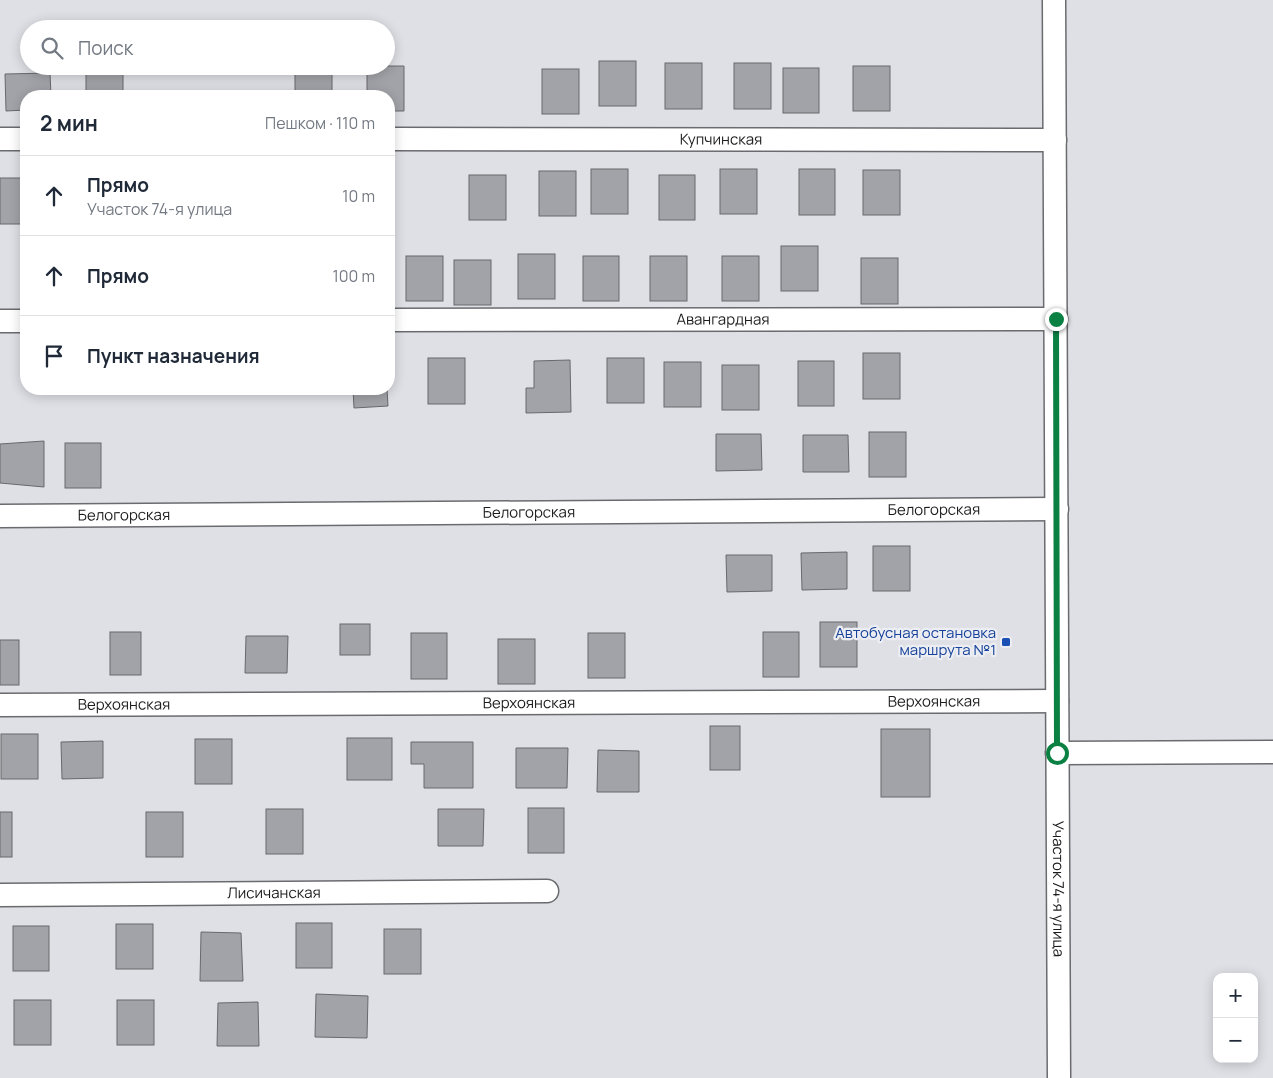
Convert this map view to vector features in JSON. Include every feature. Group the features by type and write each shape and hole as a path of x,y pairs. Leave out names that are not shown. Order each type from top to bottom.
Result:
{"street":[{"name":"Участок 74-я улица","path":"1054,0 1059,1078"},
{"path":"0,139 20,139"},
{"name":"Купчинская","path":"395,139 1055,140"},
{"name":"Авангардная","path":"395,320 1056,319"},
{"path":"0,321 20,321"},
{"name":"Белогорская","path":"0,516 1056,509"},
{"name":"Верхоянская","path":"0,706 1057,701"},
{"path":"1057,753 1273,752"},
{"name":"Лисичанская","path":"0,894 547,891"}],"building":[{"path":"599,61 636,61 636,106 599,106"},
{"path":"665,63 702,63 702,109 665,109"},
{"path":"734,63 771,63 771,109 734,109"},
{"path":"395,66 404,66 404,111 395,111 395,90 367,90 367,75 395,75"},
{"path":"853,66 890,66 890,111 853,111"},
{"path":"783,68 819,68 819,113 783,113"},
{"path":"542,69 579,69 579,114 542,114"},
{"path":"5,74 50,75 51,90 20,90 20,110 6,111"},
{"path":"86,75 123,75 123,90 86,90"},
{"path":"295,75 332,75 332,90 295,90"},
{"path":"591,169 628,169 628,214 591,214"},
{"path":"720,169 757,169 757,214 720,214"},
{"path":"799,169 835,169 835,215 799,215"},
{"path":"863,170 900,170 900,215 863,215"},
{"path":"539,171 576,171 576,216 539,216"},
{"path":"469,175 506,175 506,220 469,220"},
{"path":"659,175 695,175 695,220 659,220"},
{"path":"0,178 20,178 20,224 0,224"},
{"path":"781,246 818,246 818,291 781,291"},
{"path":"518,254 555,254 555,299 518,299"},
{"path":"406,256 443,256 443,301 406,301"},
{"path":"583,256 619,256 619,301 583,301"},
{"path":"650,256 687,256 687,301 650,301"},
{"path":"722,256 759,256 759,301 722,301"},
{"path":"861,258 898,258 898,304 861,304"},
{"path":"454,260 491,260 491,305 454,305"},
{"path":"863,353 900,353 900,399 863,399"},
{"path":"428,358 465,358 465,404 428,404"},
{"path":"607,358 644,358 644,403 607,403"},
{"path":"570,360 571,412 526,413 526,388 534,388 534,361"},
{"path":"798,361 834,361 834,406 798,406"},
{"path":"664,362 701,362 701,407 664,407"},
{"path":"722,365 759,365 759,410 722,410"},
{"path":"353,395 387,395 388,406 354,408"},
{"path":"869,432 906,432 906,477 869,477"},
{"path":"716,434 761,434 762,470 716,471"},
{"path":"803,435 848,435 849,472 803,472"},
{"path":"44,441 44,487 0,483 0,444"},
{"path":"65,443 101,443 101,488 65,488"},
{"path":"873,546 910,546 910,591 873,591"},
{"path":"847,552 847,589 802,590 801,553"},
{"path":"726,555 772,555 772,591 727,592"},
{"path":"820,622 857,622 857,667 820,667"},
{"path":"340,624 370,624 370,655 340,655"},
{"path":"110,632 141,632 141,675 110,675"},
{"path":"763,632 799,632 799,677 763,677"},
{"path":"411,633 447,633 447,679 411,679"},
{"path":"588,633 625,633 625,678 588,678"},
{"path":"246,636 288,636 287,673 245,673"},
{"path":"498,639 535,639 535,684 498,684"},
{"path":"0,640 19,640 19,685 0,685"},
{"path":"710,726 740,726 740,770 710,770"},
{"path":"881,729 930,729 930,797 881,797"},
{"path":"1,734 38,734 38,779 1,779"},
{"path":"347,738 392,738 392,780 347,780"},
{"path":"195,739 232,739 232,784 195,784"},
{"path":"103,741 103,778 62,779 61,742"},
{"path":"411,742 473,742 473,788 424,788 424,764 411,764"},
{"path":"516,748 568,748 567,788 516,788"},
{"path":"598,750 639,751 639,792 597,792"},
{"path":"528,808 564,808 564,853 528,853"},
{"path":"266,809 303,809 303,854 266,854"},
{"path":"438,809 484,809 483,846 438,846"},
{"path":"0,812 12,812 12,857 0,857"},
{"path":"146,812 183,812 183,857 146,857"},
{"path":"296,923 332,923 332,968 296,968"},
{"path":"116,924 153,924 153,969 116,969"},
{"path":"13,926 49,926 49,971 13,971"},
{"path":"384,929 421,929 421,974 384,974"},
{"path":"201,932 241,933 243,981 200,981"},
{"path":"316,994 368,996 367,1038 315,1037"},
{"path":"14,1000 51,1000 51,1045 14,1045"},
{"path":"117,1000 154,1000 154,1045 117,1045"},
{"path":"258,1002 259,1046 217,1046 218,1003"}],"place":[{"name":"Автобусная остановка маршрута №1","path":"1006,642"}],"route":[{"path":"1056,319 1057,753"}]}
